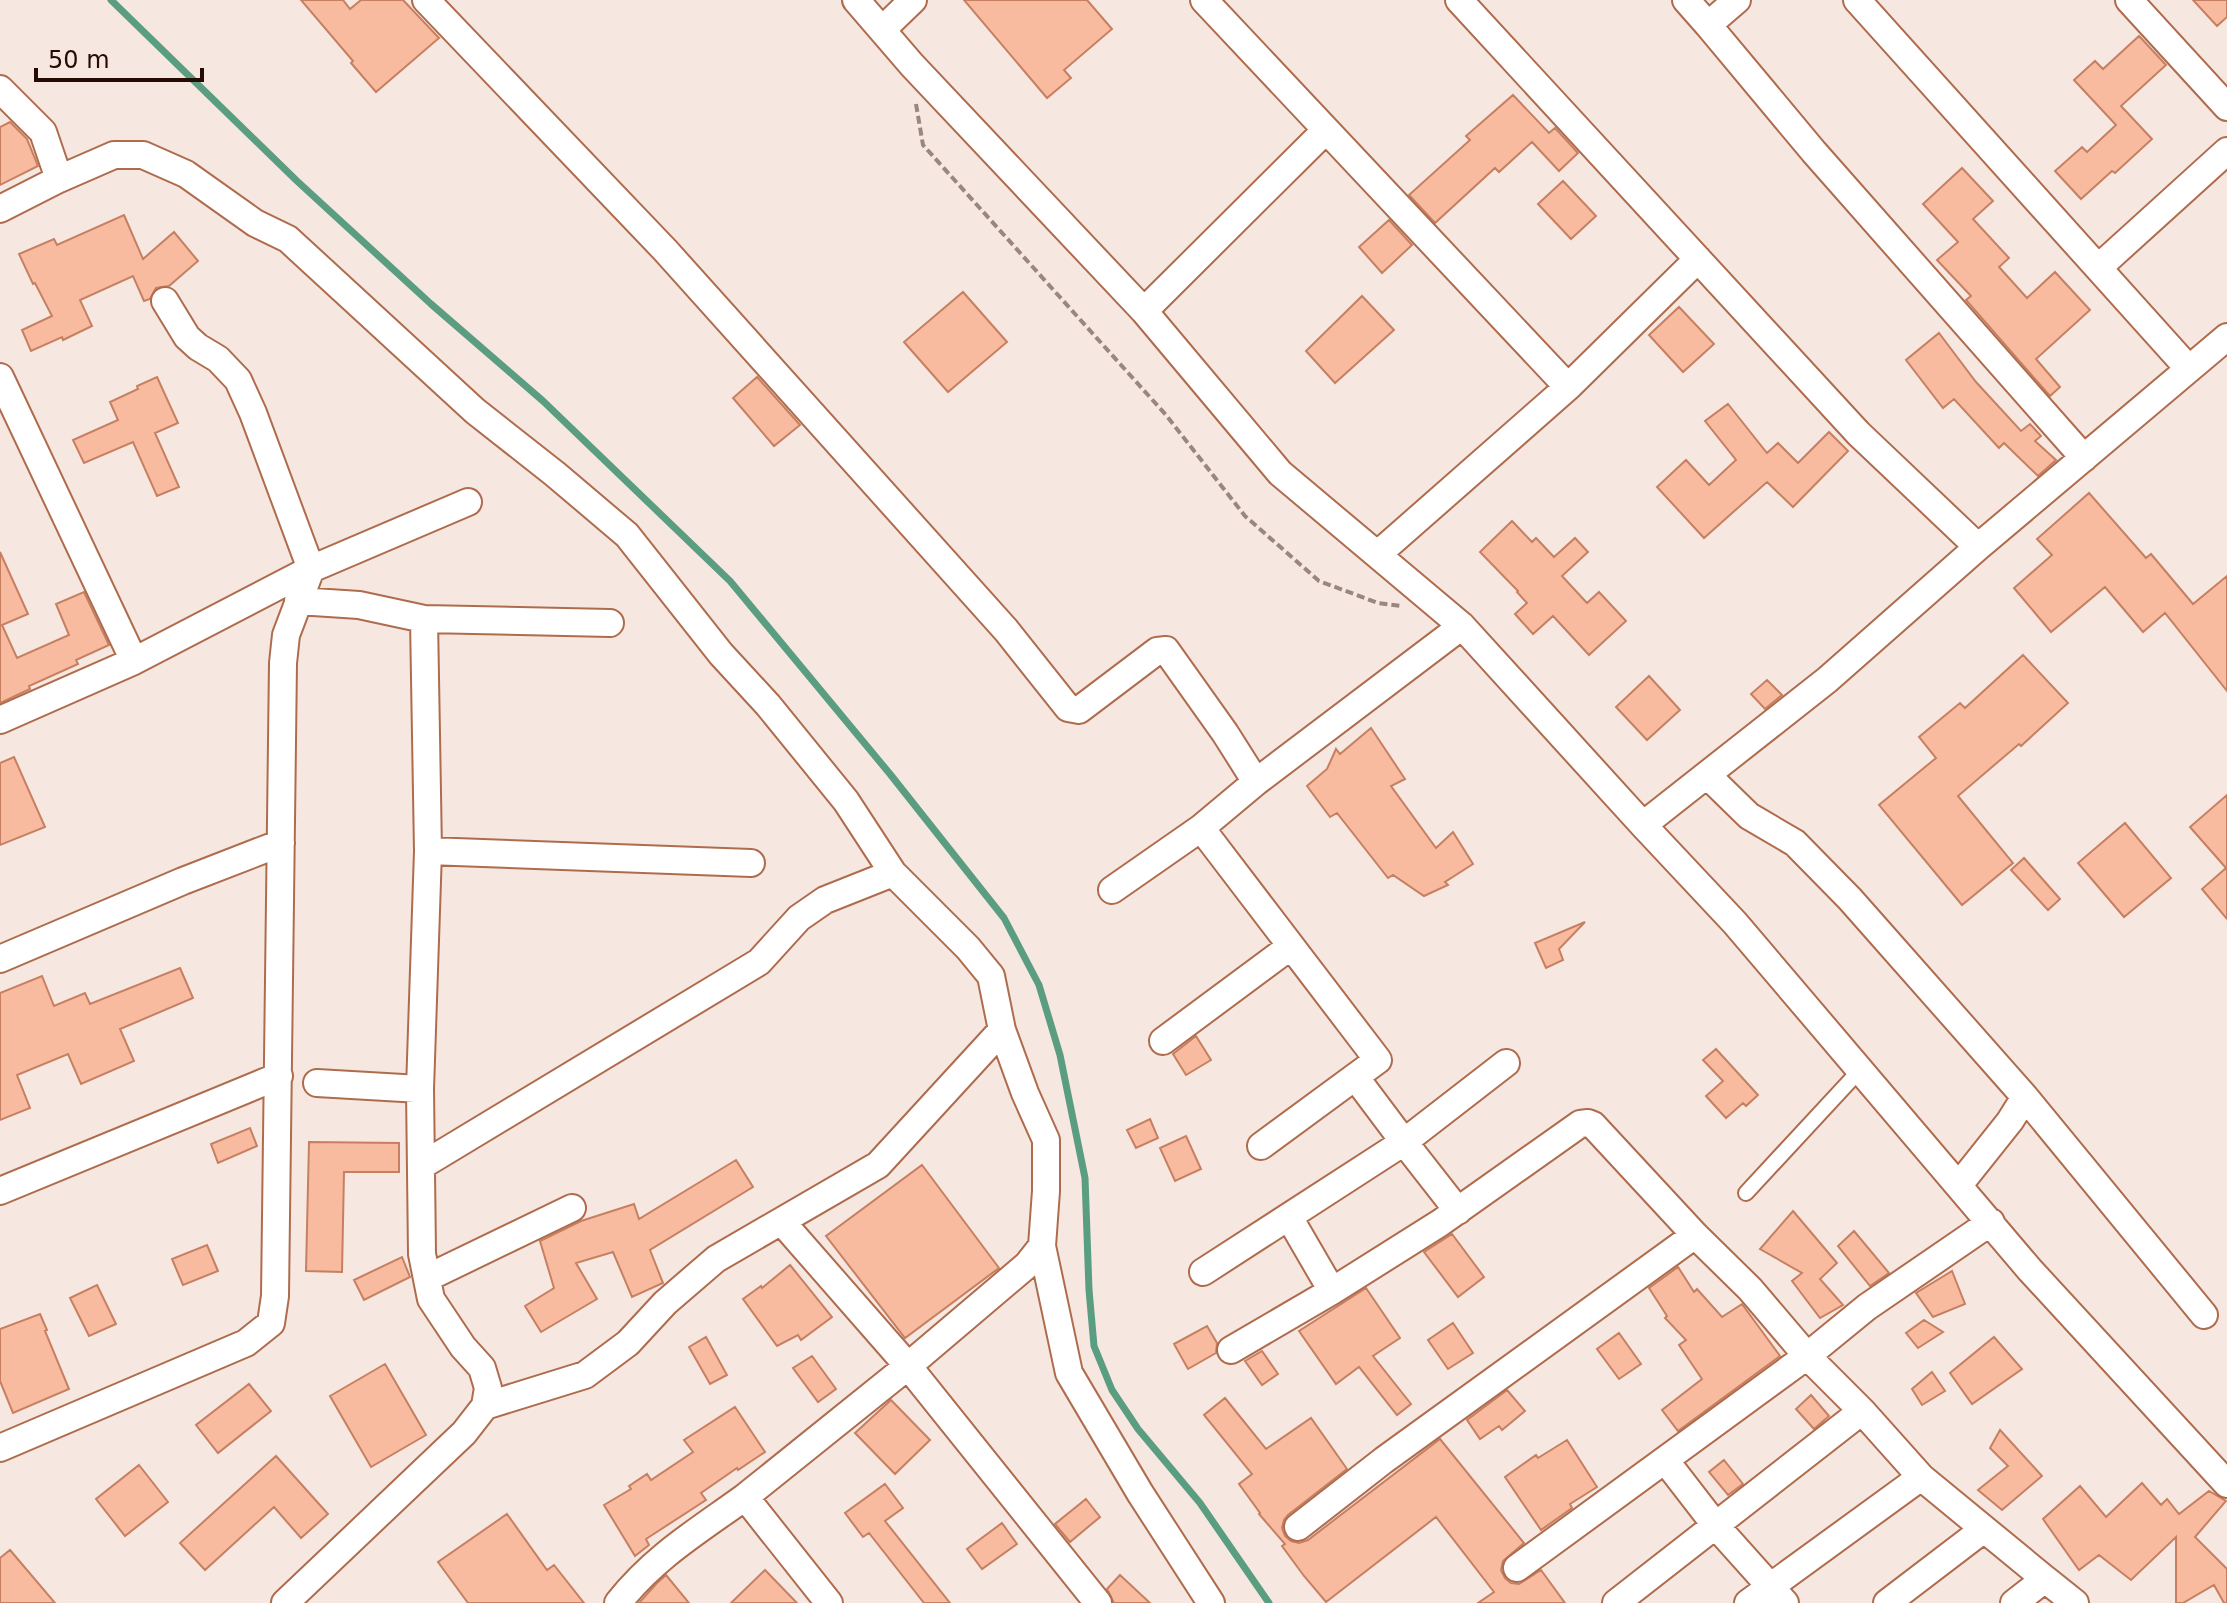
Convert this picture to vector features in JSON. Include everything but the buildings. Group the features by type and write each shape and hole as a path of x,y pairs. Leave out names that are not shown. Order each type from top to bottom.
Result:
{"street":[{"path":"426,0 665,250 1006,630 1068,708 1079,710 1157,651 1166,650 1256,782"},
{"path":"856,0 912,65 1144,311 1280,473 1462,626 1735,923 2030,1270 2227,1484"},
{"path":"883,29 913,0"},
{"path":"1204,0 1568,387"},
{"path":"1459,0 1858,433 1978,547"},
{"path":"1686,0 1814,152 2084,458"},
{"path":"1708,25 1737,0"},
{"path":"1857,0 2189,369"},
{"path":"2129,0 2227,107"},
{"path":"0,89 43,132 59,179"},
{"path":"1144,311 1326,130"},
{"path":"2099,267 2227,151"},
{"path":"0,209 114,155 143,155 186,174 255,223 288,239 475,411 627,535 721,654 768,705 846,801 893,873 968,948 991,976 1002,1030 1046,1140 1042,1246 1069,1373 1140,1493 1211,1603"},
{"path":"1378,554 1568,387 1698,259"},
{"path":"0,1448 246,1343 271,1323 275,1296 283,663 286,635 311,569 238,380 218,359 187,337 165,301"},
{"path":"1643,825 1827,680 1978,547 2227,337"},
{"path":"0,377 134,661"},
{"path":"0,720 134,661 311,569 468,502"},
{"path":"298,601 359,605 424,619 610,623"},
{"path":"285,1603 464,1433 485,1406 488,1388 482,1368 463,1347 431,1299 422,1254 420,1089 428,851 424,619"},
{"path":"1112,890 1201,828 1256,782 1462,626"},
{"path":"1707,775 1749,816 1795,843 1850,899 2025,1097 2204,1315"},
{"path":"1201,828 1378,1060 1261,1146"},
{"path":"0,959 141,898 281,843"},
{"path":"428,851 751,863"},
{"path":"421,1166 759,962 799,918 825,900 893,873"},
{"path":"1163,1041 1291,946"},
{"path":"485,1406 585,1375 628,1343 665,1303 716,1259 878,1165 1002,1030"},
{"path":"1203,1272 1404,1142 1506,1063"},
{"path":"0,1191 279,1076"},
{"path":"1356,1078 1458,1211"},
{"path":"317,1083 420,1089"},
{"path":"1959,1185 2010,1121 2025,1097"},
{"path":"1231,1350 1332,1291 1458,1211 1580,1124 1588,1123 1750,1289 1807,1356 1921,1477 2075,1603"},
{"path":"427,1278 572,1208"},
{"path":"1289,1217 1332,1291"},
{"path":"782,1222 908,1366 1098,1603"},
{"path":"1517,1568 1807,1356 1867,1307 1991,1222"},
{"path":"1298,1527 1384,1460 1695,1235"},
{"path":"618,1603 637,1579 669,1551 745,1497 908,1366 1027,1265 1042,1246"},
{"path":"1616,1603 1862,1411"},
{"path":"1665,1460 1716,1526 1778,1595"},
{"path":"1748,1603 1778,1595 1921,1477"},
{"path":"745,1497 829,1603"},
{"path":"1887,1603 1984,1529"},
{"path":"2014,1603 2045,1579"}],"lane":[{"path":"1746,1193 1860,1070"}],"path":[{"path":"923,145 1166,415 1245,516 1319,581 1378,603 1406,607"}],"waterway":[{"path":"111,0 297,181 543,401 730,581 1004,918 1039,985 1060,1055 1085,1178 1094,1346 1112,1390 1138,1429 1200,1503 1269,1603"}]}
